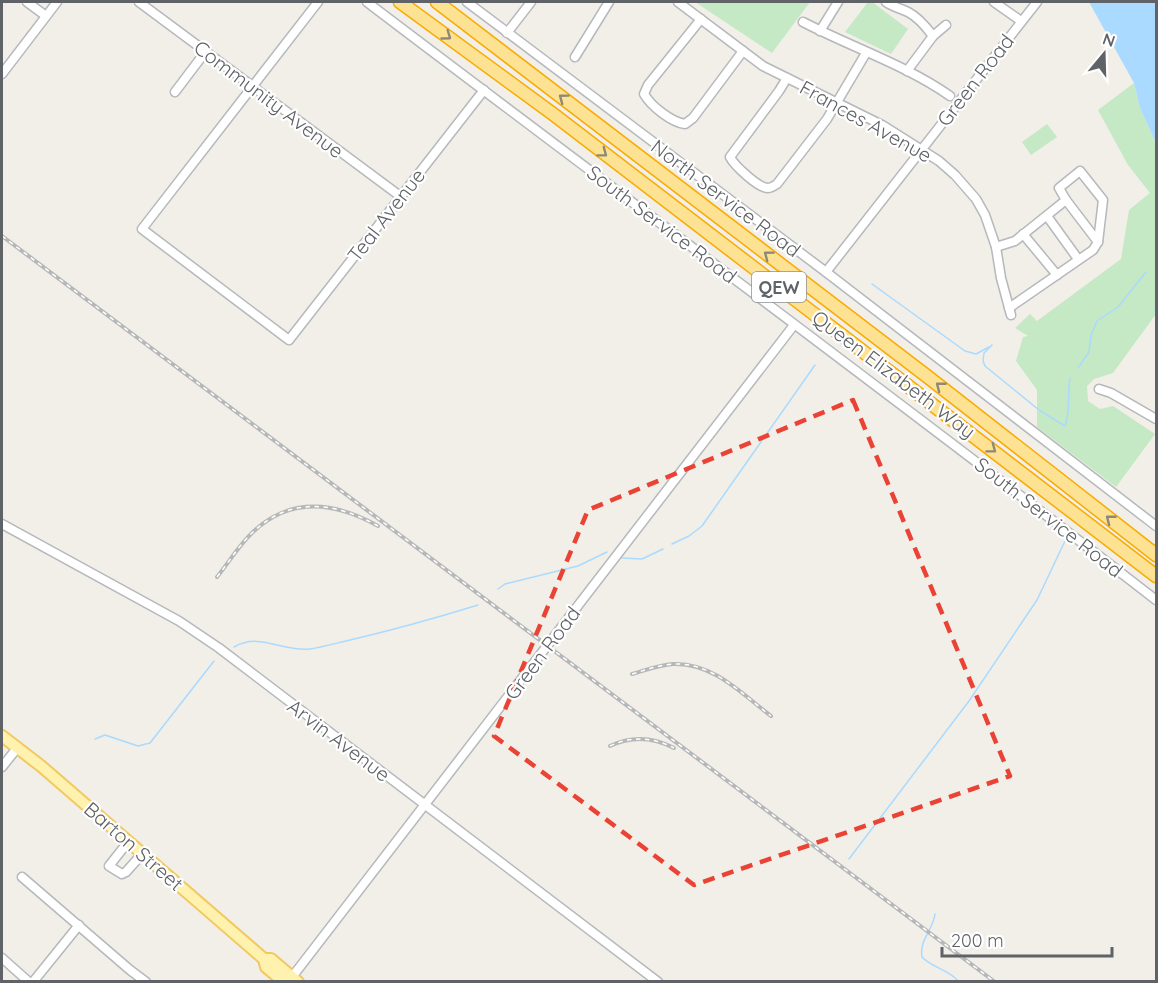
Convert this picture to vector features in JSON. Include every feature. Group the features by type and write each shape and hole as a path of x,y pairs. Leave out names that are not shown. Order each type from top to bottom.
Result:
{"highway":[{"name":"Queen Elizabeth Way","path":"400,2 553,114 1156,576"},
{"name":"Queen Elizabeth Way","path":"437,2 928,377 1156,555"}],"main road":[{"name":"Barton Street","path":"2,735 264,959 271,960 291,980"}],"street":[{"path":"27,2 46,16"},
{"path":"2,74 57,2"},
{"name":"Community Avenue","path":"139,2 400,196"},
{"path":"253,87 318,2"},
{"name":"South Service Road","path":"367,2 794,325 945,436 1156,600"},
{"name":"North Service Road","path":"467,2 1156,526"},
{"path":"507,33 531,2"},
{"path":"574,57 609,2"},
{"name":"Frances Avenue","path":"678,2 763,66 882,125 922,149 952,171 969,190 985,215 996,247 1000,278 1010,312 1057,275"},
{"path":"820,31 838,2"},
{"path":"886,2 894,8 909,12 933,36"},
{"path":"994,2 1021,21"},
{"name":"Green Road","path":"826,273 1037,2"},
{"path":"701,19 648,85 644,94 648,101 677,123 685,124 693,118 743,51"},
{"path":"803,22 937,86 950,96"},
{"path":"907,71 933,36 946,25"},
{"path":"175,92 206,51"},
{"path":"787,78 730,157 734,164 762,186 770,188 777,184 827,119 866,53"},
{"name":"Teal Avenue","path":"253,87 142,229 289,340 484,90"},
{"path":"1023,234 1057,275 1093,250 1098,242 1103,200 1080,171 1059,188 1098,242"},
{"path":"996,247 1015,241 1066,200"},
{"path":"1047,216 1078,259"},
{"name":"Green Road","path":"291,980 794,325"},
{"path":"1099,388 1156,419"},
{"name":"Arvin Avenue","path":"2,524 182,623 219,648 654,980"},
{"path":"2,767 18,747"},
{"path":"128,842 109,866 122,874 142,854"},
{"path":"22,877 130,970 146,981"},
{"path":"2,959 31,981 79,926"}],"highlighted area":[{"path":"853,400 1010,776 694,885 494,736 588,510"}],"green space":[{"path":"695,2 810,2 772,53"},
{"path":"868,2 872,2 908,29 891,54 845,32"},
{"path":"1134,83 1140,108 1156,143 1156,314 1113,373 1094,379 1087,386 1088,401 1100,409 1113,406 1155,434 1116,487 1037,427 1037,390 1016,361 1023,337 1028,336 1015,328 1030,314 1037,321 1121,259 1129,210 1150,193 1128,165 1098,110"},
{"path":"1047,124 1057,137 1031,155 1022,142"}],"water":[{"path":"1089,2 1156,2 1156,143 1140,108 1134,83"}],"waterway":[{"path":"1078,368 1089,352 1091,335 1097,321 1118,307 1146,272"},
{"path":"872,284 965,351 976,354 989,347"},
{"path":"992,345 984,353 985,366 1039,410 1065,426 1070,378"},
{"path":"672,544 689,536 702,526 815,365"},
{"path":"849,859 969,701 1037,600 1065,541"},
{"path":"622,558 642,559 663,549"},
{"path":"498,589 505,584 578,566 607,552"},
{"path":"234,647 253,641 310,649 398,628 478,605"},
{"path":"95,739 105,735 138,746 150,743 214,661"},
{"path":"935,914 922,945 922,957 959,982"}],"railway":[{"path":"2,236 995,982"},
{"path":"217,577 253,532 283,512 314,506 330,508 346,512 378,526"},
{"path":"632,674 673,664 701,668 738,689 771,716"},
{"path":"610,746 642,739 674,748"}]}
